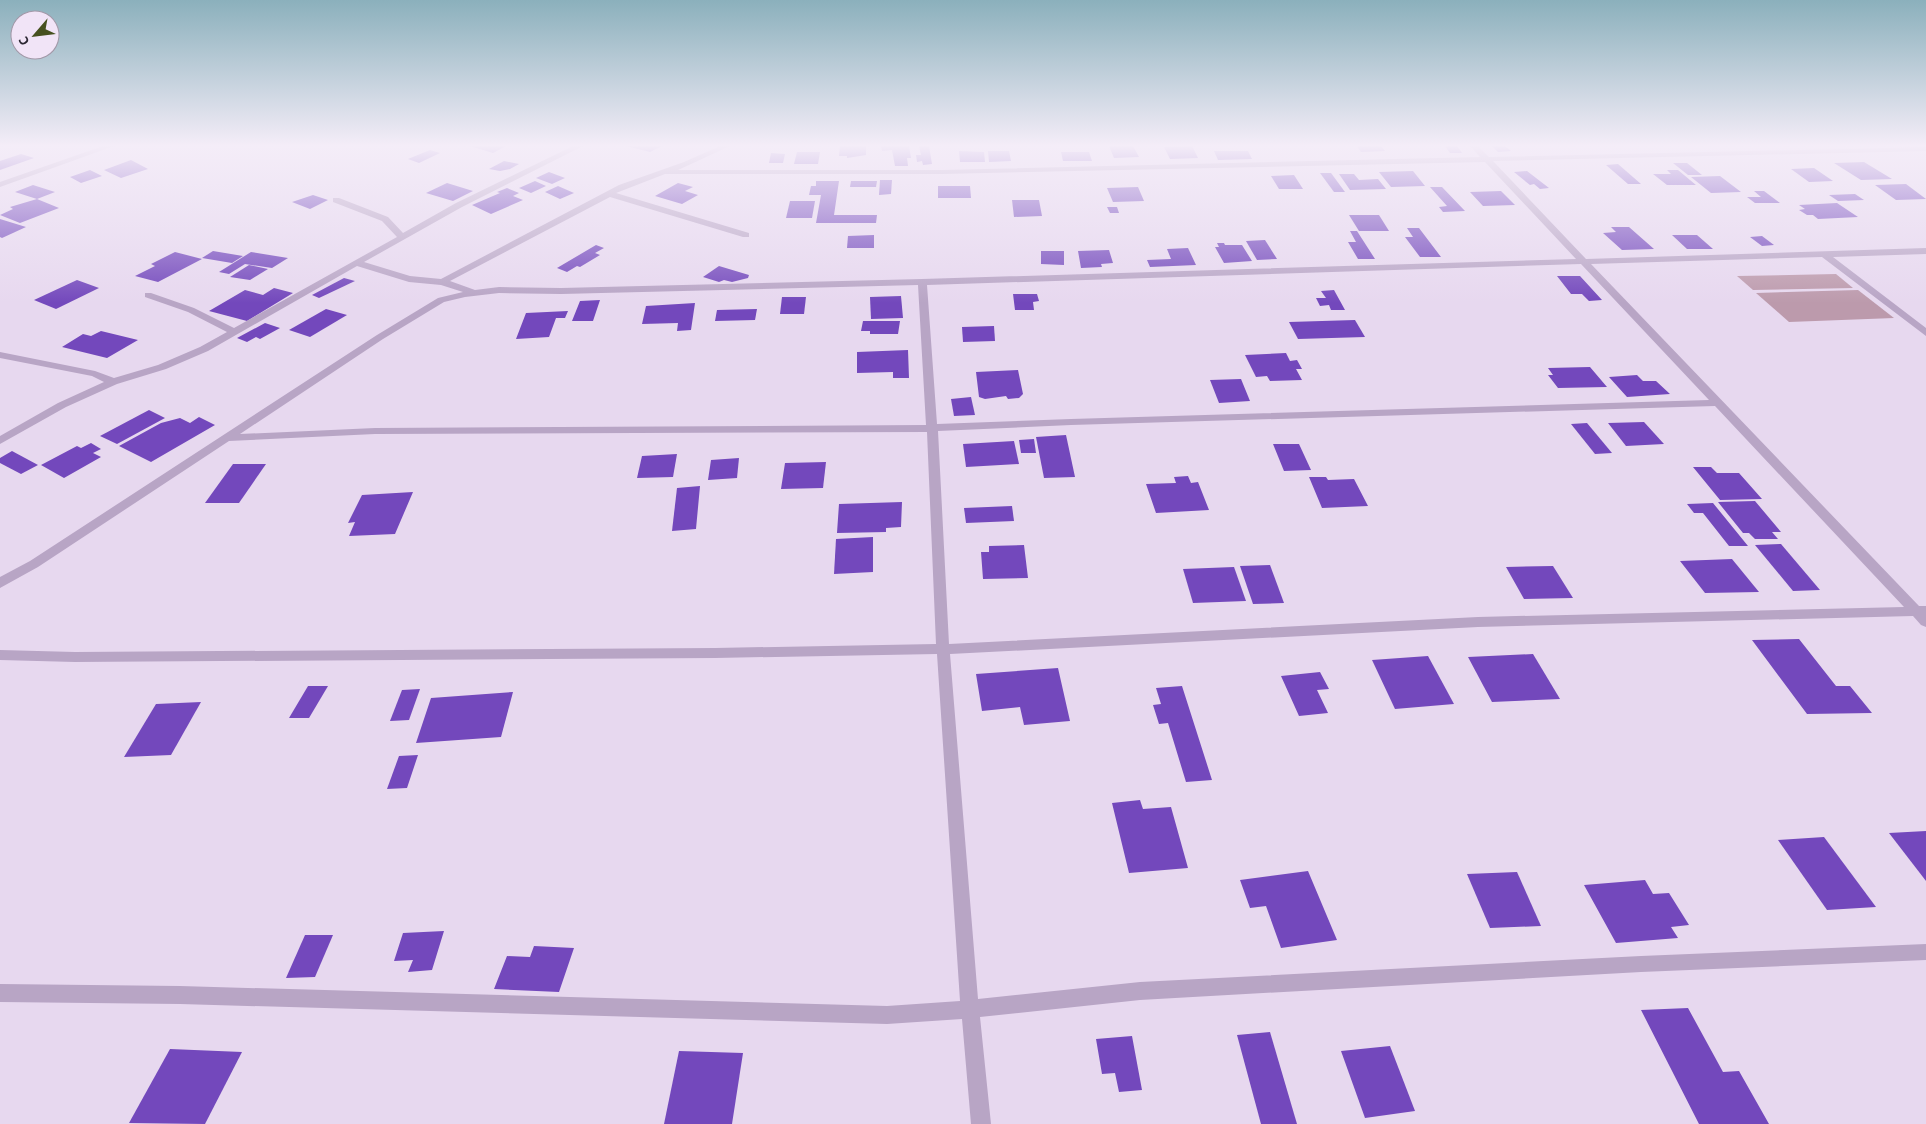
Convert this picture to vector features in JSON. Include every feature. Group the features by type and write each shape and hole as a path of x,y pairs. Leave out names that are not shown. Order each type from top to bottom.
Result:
{"street":[{"path":"0,442 62,406 113,382 162,367 204,348 472,198"},
{"path":"442,282 601,198"},
{"path":"625,198 746,235"},
{"path":"1524,198 1717,403 1923,615"},
{"path":"336,200 385,219 402,237"},
{"path":"0,583 34,564 427,308 441,300 473,292 922,282 1926,250"},
{"path":"1823,253 1926,332"},
{"path":"357,263 409,279 442,282 473,292"},
{"path":"922,282 932,428 943,649 966,967 981,1124"},
{"path":"148,295 191,310 234,332"},
{"path":"0,355 96,374 113,382"},
{"path":"226,438 374,432 932,428 1071,422 1717,403"},
{"path":"0,654 76,657 676,654 943,649 1478,622 1923,615"},
{"path":"0,993 180,995 887,1015 971,1010 1140,991 1641,964 1926,952"}],"shaded area":[{"path":"1836,274 1853,288 1753,290 1737,276"},
{"path":"1858,290 1894,318 1789,322 1756,293"}],"building":[{"path":"303,198 328,200 310,209 292,202"},
{"path":"444,198 458,198 453,201"},
{"path":"487,198 523,200 491,214 472,205"},
{"path":"663,198 692,198 682,204"},
{"path":"820,198 836,198 834,215 877,215 876,223 816,223"},
{"path":"1111,198 1143,198 1144,201 1113,202"},
{"path":"1440,198 1453,198 1465,211 1443,212 1439,207 1447,206"},
{"path":"1476,198 1508,198 1515,205 1483,206"},
{"path":"1749,198 1774,198 1780,203 1755,203"},
{"path":"1834,198 1864,200 1838,201"},
{"path":"1894,198 1926,199 1896,200"},
{"path":"37,199 59,208 20,223 0,215 13,209 10,207"},
{"path":"1012,200 1039,200 1042,216 1014,217"},
{"path":"790,201 815,201 812,218 786,218"},
{"path":"1837,203 1858,217 1818,219 1799,210 1805,209 1799,205"},
{"path":"1107,207 1117,207 1119,213 1110,213"},
{"path":"1349,215 1379,215 1389,231 1359,231"},
{"path":"0,219 26,227 2,238 0,237"},
{"path":"1611,227 1629,227 1654,249 1622,250 1603,233 1616,232"},
{"path":"1407,228 1419,228 1441,257 1420,257 1405,237 1413,237"},
{"path":"1350,231 1357,231 1375,259 1358,259 1348,242 1356,242"},
{"path":"874,235 874,248 847,248 848,236"},
{"path":"1672,235 1697,235 1713,249 1687,249"},
{"path":"1762,236 1774,245 1762,246 1750,237"},
{"path":"1265,240 1277,259 1257,260 1246,241"},
{"path":"1217,243 1242,245 1252,261 1224,263 1215,247 1219,247"},
{"path":"596,245 604,248 595,253 600,255 580,267 577,266 567,272 557,268"},
{"path":"1188,248 1196,265 1150,267 1147,260 1171,259 1167,249"},
{"path":"1109,250 1113,263 1101,264 1102,267 1081,268 1078,251"},
{"path":"213,251 243,256 232,263 202,258"},
{"path":"1041,251 1064,251 1064,265 1041,264"},
{"path":"175,252 202,259 158,282 135,276 155,266 151,264"},
{"path":"251,252 288,258 272,268 245,264 229,274 219,272"},
{"path":"249,265 268,269 250,280 230,277"},
{"path":"719,266 749,275 748,278 732,282 724,280 719,282 703,277"},
{"path":"1557,276 1580,276 1602,300 1589,301 1582,294 1571,294"},
{"path":"344,278 355,281 319,298 312,295"},
{"path":"77,280 99,288 56,309 34,300"},
{"path":"274,288 293,293 247,321 209,311 245,290 263,295"},
{"path":"1334,290 1345,310 1331,310 1329,305 1320,306 1316,298 1326,298 1321,291"},
{"path":"1013,294 1037,294 1039,301 1033,302 1034,310 1015,310"},
{"path":"901,296 903,318 871,319 870,297"},
{"path":"782,297 806,297 804,314 780,314"},
{"path":"600,300 593,321 572,321 580,301"},
{"path":"695,303 691,330 677,331 678,323 642,324 646,306"},
{"path":"326,309 347,315 310,337 289,330"},
{"path":"757,309 755,320 715,321 717,310"},
{"path":"568,311 565,318 556,318 549,337 516,339 526,313"},
{"path":"1355,320 1365,337 1298,339 1289,322"},
{"path":"863,321 900,321 898,334 870,334 870,331 861,331"},
{"path":"265,323 280,328 260,339 256,337 247,342 237,338"},
{"path":"994,326 995,341 963,342 962,327"},
{"path":"101,331 138,340 107,358 62,347 83,334 91,336"},
{"path":"908,350 909,378 893,378 893,372 857,373 857,352"},
{"path":"1286,353 1290,361 1297,360 1302,369 1296,369 1302,380 1270,381 1267,376 1256,377 1245,355"},
{"path":"1590,367 1607,387 1558,388 1548,375 1553,375 1548,368"},
{"path":"1018,370 1023,394 1019,398 1008,399 1006,396 985,399 979,397 976,372"},
{"path":"1637,375 1643,381 1656,381 1670,394 1627,397 1609,377"},
{"path":"1241,379 1250,401 1219,403 1210,380"},
{"path":"971,397 975,415 954,416 951,399"},
{"path":"149,410 165,418 117,444 100,436"},
{"path":"199,417 215,425 151,462 119,446 161,423 180,418 190,423"},
{"path":"1644,422 1664,444 1626,446 1608,423"},
{"path":"1587,423 1612,453 1595,454 1571,424"},
{"path":"1066,435 1075,477 1044,478 1036,437"},
{"path":"1034,439 1036,453 1021,453 1019,440"},
{"path":"1014,441 1019,464 966,467 963,444"},
{"path":"91,443 101,449 93,453 101,457 64,478 41,465 77,446 81,448"},
{"path":"1273,444 1299,444 1311,470 1284,471"},
{"path":"12,451 38,465 21,474 0,463 0,458"},
{"path":"677,454 673,477 637,478 642,456"},
{"path":"739,458 737,478 708,480 711,460"},
{"path":"826,462 823,488 781,489 785,463"},
{"path":"233,464 266,464 239,503 205,503"},
{"path":"1693,467 1711,467 1717,473 1739,473 1762,499 1720,500"},
{"path":"1188,476 1191,483 1198,482 1209,510 1156,513 1146,484 1176,483 1174,477"},
{"path":"1309,477 1326,477 1328,480 1354,479 1368,506 1322,508"},
{"path":"700,486 696,529 672,531 677,488"},
{"path":"413,492 395,534 349,536 355,522 348,523 362,495"},
{"path":"1755,501 1781,532 1772,532 1778,539 1755,539 1749,533 1743,533 1718,502"},
{"path":"902,502 901,527 886,528 886,532 837,533 839,504"},
{"path":"1713,503 1748,546 1729,546 1703,513 1694,513 1687,504"},
{"path":"1012,506 1014,521 966,523 964,508"},
{"path":"873,537 873,572 834,574 836,539"},
{"path":"1781,544 1820,590 1793,591 1755,545"},
{"path":"1024,545 1028,578 983,579 981,552 989,552 989,546"},
{"path":"1732,559 1759,592 1705,593 1680,561"},
{"path":"1270,565 1284,603 1253,604 1240,566"},
{"path":"1553,566 1573,598 1524,599 1506,567"},
{"path":"1234,567 1246,601 1193,603 1183,569"},
{"path":"1799,639 1836,686 1850,686 1872,713 1807,714 1752,640"},
{"path":"1533,654 1560,699 1492,702 1468,657"},
{"path":"1428,656 1454,704 1395,709 1372,660"},
{"path":"1058,668 1070,721 1024,725 1020,707 982,711 976,674"},
{"path":"1320,672 1329,689 1317,690 1328,713 1299,716 1281,676"},
{"path":"308,686 328,686 309,718 289,718"},
{"path":"1182,686 1212,780 1186,782 1168,723 1159,724 1153,705 1161,704 1156,688"},
{"path":"420,689 409,720 390,721 402,690"},
{"path":"513,692 501,737 416,743 431,698"},
{"path":"201,702 171,755 124,757 156,704"},
{"path":"418,755 407,788 387,789 399,756"},
{"path":"1140,800 1143,809 1171,807 1188,868 1129,873 1112,803"},
{"path":"1926,831 1926,881 1889,833"},
{"path":"1824,837 1876,907 1827,910 1778,840"},
{"path":"1308,871 1337,940 1281,948 1266,906 1250,908 1240,880"},
{"path":"1517,872 1541,926 1490,928 1467,874"},
{"path":"1645,880 1653,894 1669,893 1689,925 1671,927 1678,938 1616,943 1584,885"},
{"path":"444,931 432,970 408,972 413,960 394,961 403,933"},
{"path":"305,935 333,935 315,977 286,978"},
{"path":"534,946 574,948 559,992 494,989 507,956 530,957"},
{"path":"1688,1008 1723,1072 1739,1071 1769,1124 1699,1124 1641,1010"},
{"path":"1270,1032 1297,1124 1261,1124 1237,1035"},
{"path":"1132,1036 1142,1090 1119,1092 1115,1073 1102,1074 1096,1039"},
{"path":"1390,1046 1415,1111 1365,1118 1341,1051"},
{"path":"170,1049 242,1052 205,1124 129,1123"},
{"path":"679,1051 743,1053 732,1124 664,1124"}]}
